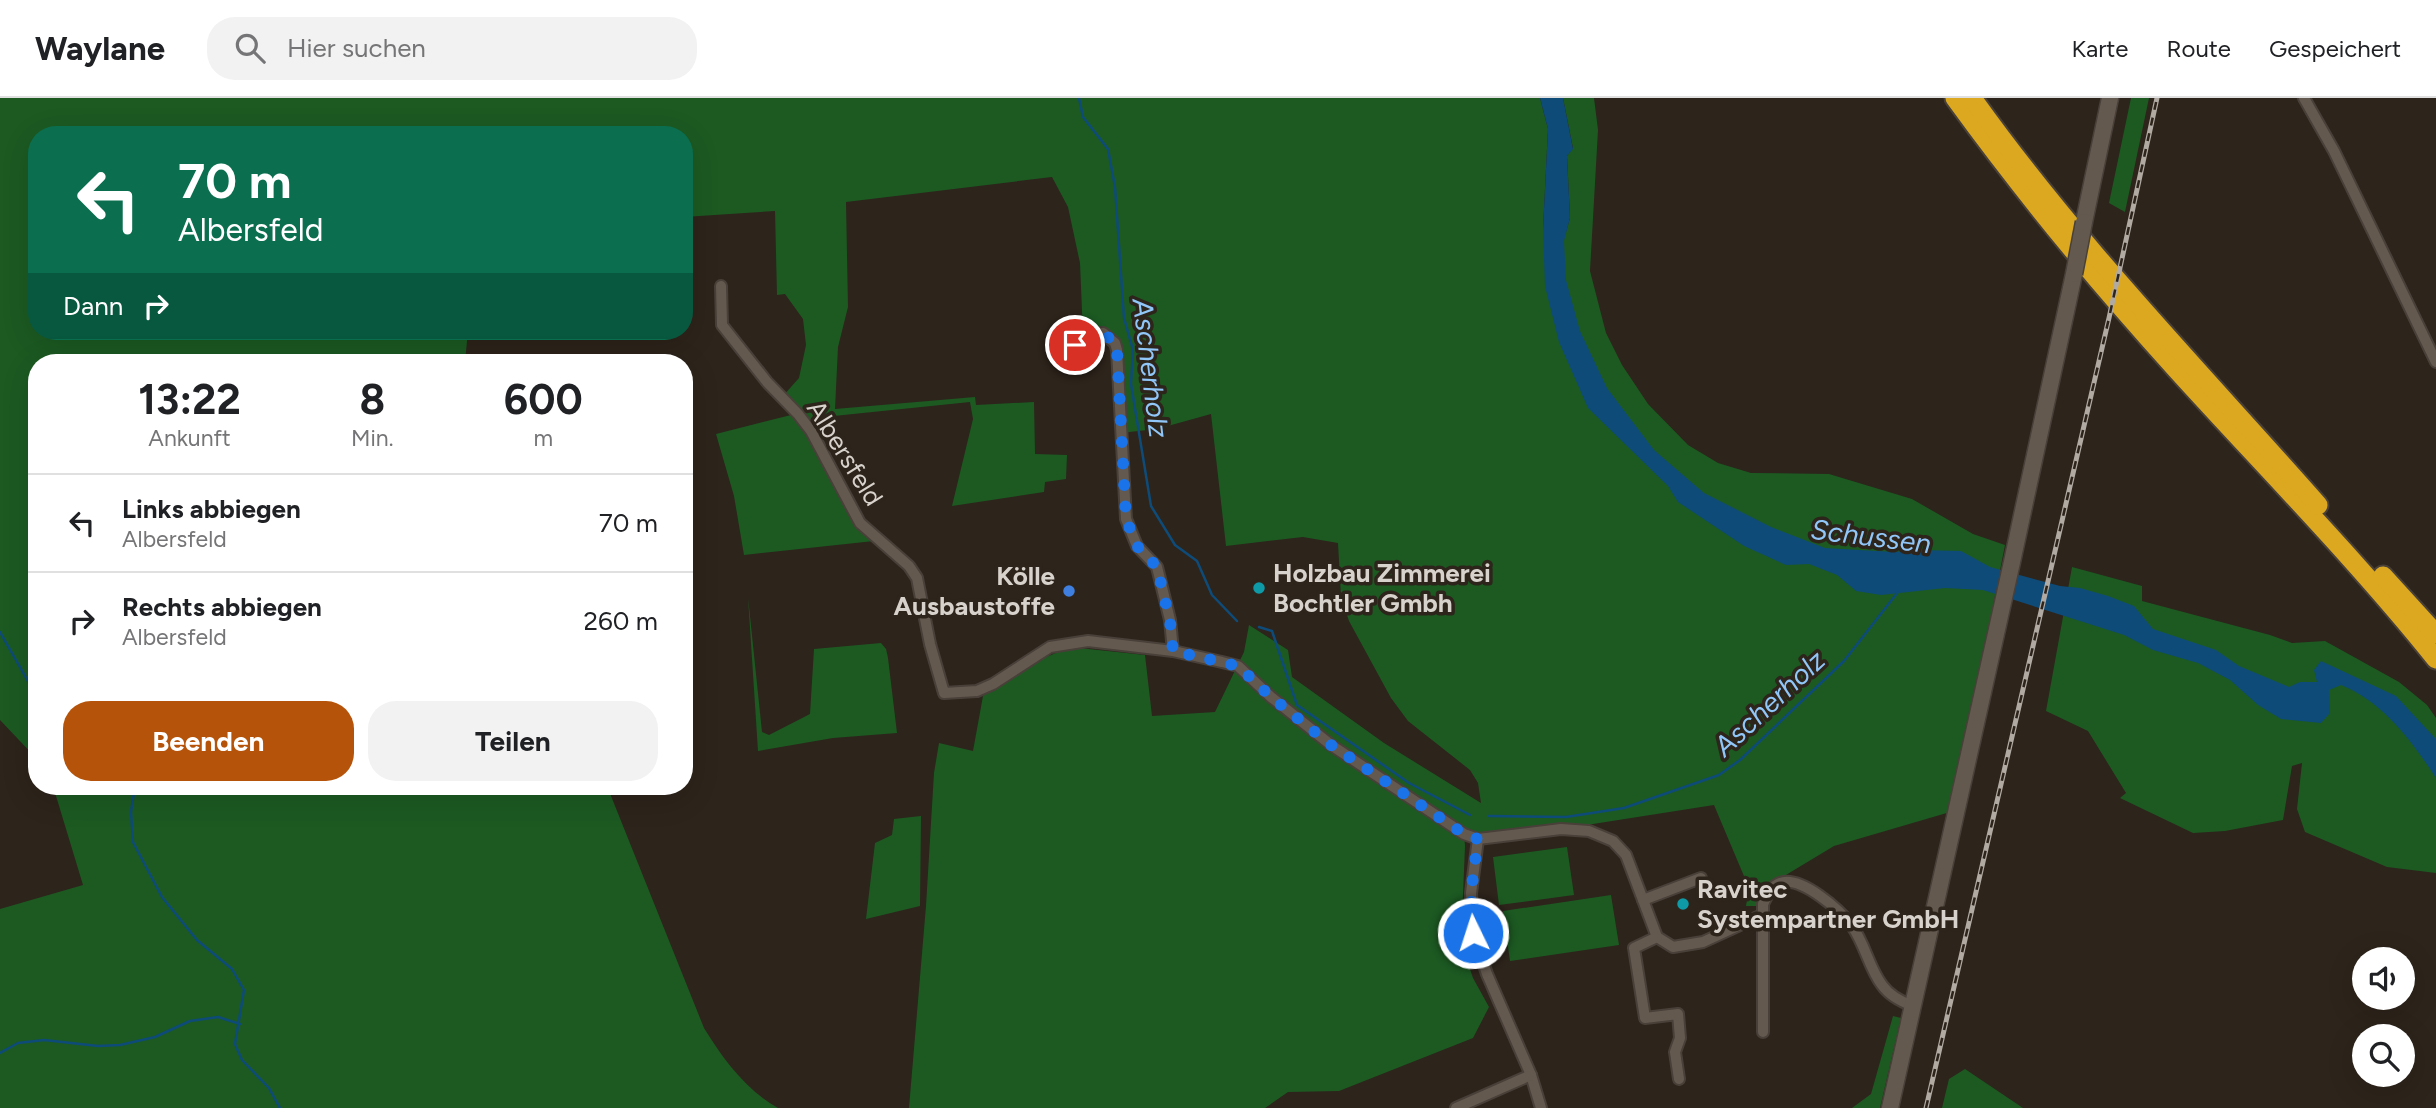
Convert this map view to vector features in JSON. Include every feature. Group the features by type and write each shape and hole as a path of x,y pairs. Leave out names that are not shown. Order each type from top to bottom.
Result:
{"highway":[{"path":"1955,98 2050,223 2129,317 2361,570 2436,659"},
{"path":"1972,98 2031,177 2104,267 2436,634"}],"street":[{"path":"1890,1108 2012,562 2110,98"},
{"path":"2304,98 2334,151 2436,362"},
{"name":"Albersfeld","path":"721,286 722,325 767,382 811,430 860,523 909,565 917,578 930,644 944,693 978,691 1050,647 1088,641 1173,651 1238,666 1271,697 1331,745 1464,834 1478,839"},
{"path":"1075,345 1075,337 1103,333 1115,343 1126,519 1137,546 1157,567 1170,621 1173,651"},
{"path":"1541,1108 1531,1075 1486,974 1473,933 1471,893 1478,839 1561,830 1590,831 1613,841 1626,855 1657,937 1673,947 1703,942 1764,914"},
{"path":"1643,900 1701,878"},
{"path":"1763,1032 1763,904 1771,890 1779,883 1791,881 1804,886 1831,905 1851,926 1882,985 1901,1002 1913,1006"},
{"path":"1657,937 1634,948 1645,1018 1678,1014 1680,1038 1675,1052 1679,1079"},
{"path":"1456,1108 1531,1075"}],"green space":[{"path":"0,98 1540,98 1548,129 1543,229 1566,232 1570,218 1567,156 1573,148 1563,98 1594,98 1598,130 1590,271 1606,333 1622,365 1648,404 1688,445 1718,463 1751,473 1829,474 1912,499 1973,534 2005,545 1993,606 2003,602 1957,810 1834,846 1766,887 1756,906 1746,906 1749,888 1714,805 1561,829 1464,835 1461,943 1473,978 1489,1007 1473,1038 1339,1091 1288,1092 1265,1108 909,1108 934,773 939,743 973,751 983,696 1044,658 1070,647 1145,655 1152,716 1215,712 1244,652 1249,625 1288,650 1292,677 1384,743 1481,803 1478,783 1470,770 1408,721 1391,698 1349,621 1341,597 1338,543 1303,537 1226,546 1211,414 1157,429 1120,433 1117,350 1109,336 1083,335 1080,263 1068,207 1052,177 846,202 848,307 838,347 835,409 975,397 976,405 1034,402 1035,454 1067,455 1066,479 1045,482 1044,492 952,506 973,419 970,402 824,417 816,424 783,396 799,378 806,345 803,319 785,294 777,295 775,211 693,216 693,126 28,126 28,340 467,340 466,354 28,354 28,750 0,720"},
{"path":"2131,98 2149,98 2125,212 2109,203"},
{"path":"795,414 816,446 850,512 874,541 744,555 734,496 716,434"},
{"path":"2072,567 2142,586 2142,601 2292,643 2325,641 2399,682 2427,705 2436,718 2436,873 2387,867 2305,832 2297,809 2302,763 2292,766 2283,820 2225,831 2193,833 2120,798 2126,793 2088,731 2046,711"},
{"path":"748,597 762,732 769,735 810,714 814,649 881,643 888,658 897,733 833,738 758,751"},
{"path":"56,795 611,795 704,1028 736,1073 766,1101 778,1108 0,1108 0,909 83,885"},
{"path":"921,816 920,906 866,919 875,843 892,835 894,819"},
{"path":"1567,847 1574,895 1499,905 1493,857"},
{"path":"1611,895 1619,945 1510,961 1503,911"},
{"path":"1893,1016 1901,1018 1880,1108 1852,1108 1871,1094"},
{"path":"1965,1069 2023,1108 1942,1108 1949,1079"}],"water":[{"path":"1540,98 1563,98 1573,149 1567,156 1570,218 1564,241 1566,280 1580,331 1607,388 1654,450 1704,493 1771,527 1825,548 1894,552 1961,551 1990,567 2108,596 2134,606 2153,629 2216,650 2239,666 2289,687 2300,682 2317,682 2314,670 2321,661 2396,696 2436,739 2436,778 2417,750 2383,712 2356,692 2341,685 2329,690 2330,713 2321,723 2281,719 2258,705 2230,680 2198,663 2153,650 2124,635 1983,590 1945,588 1881,595 1856,591 1837,575 1809,564 1786,565 1744,546 1678,502 1668,486 1588,408 1559,342 1545,286 1543,229 1548,129"}],"waterway":[{"name":"Ascherholz","path":"1079,98 1083,117 1108,149 1115,187 1124,318 1133,350 1131,384 1151,506 1175,545 1197,561 1212,595 1237,621"},
{"name":"Ascherholz","path":"1489,816 1566,817 1624,808 1719,775 1740,760 1844,661 1898,592"},
{"name":"Ascherholz","path":"1259,627 1272,631 1297,705 1409,783 1470,815"},
{"path":"0,632 28,681"},
{"path":"134,795 131,812 133,842 162,897 197,940 232,969 244,990 235,1044 242,1060 269,1088 280,1108"},
{"path":"0,1053 18,1043 44,1040 98,1046 120,1045 155,1037 190,1021 218,1017 240,1024"}],"railway":[{"path":"1926,1108 2109,318 2157,98"}],"place":[{"name":"Holzbau Zimmerei Bochtler Gmbh","path":"1259,588"},
{"name":"Kölle Ausbaustoffe","path":"1069,591"},
{"name":"Ravitec Systempartner GmbH","path":"1683,904"}],"route":[{"path":"1075,345 1075,337 1103,333 1115,343 1126,519 1137,546 1157,567 1170,621 1173,651 1238,666 1271,697 1331,745 1464,834 1478,839 1471,893 1473,933"}],"water label":[{"name":"Schussen","path":"1871,536"}]}
